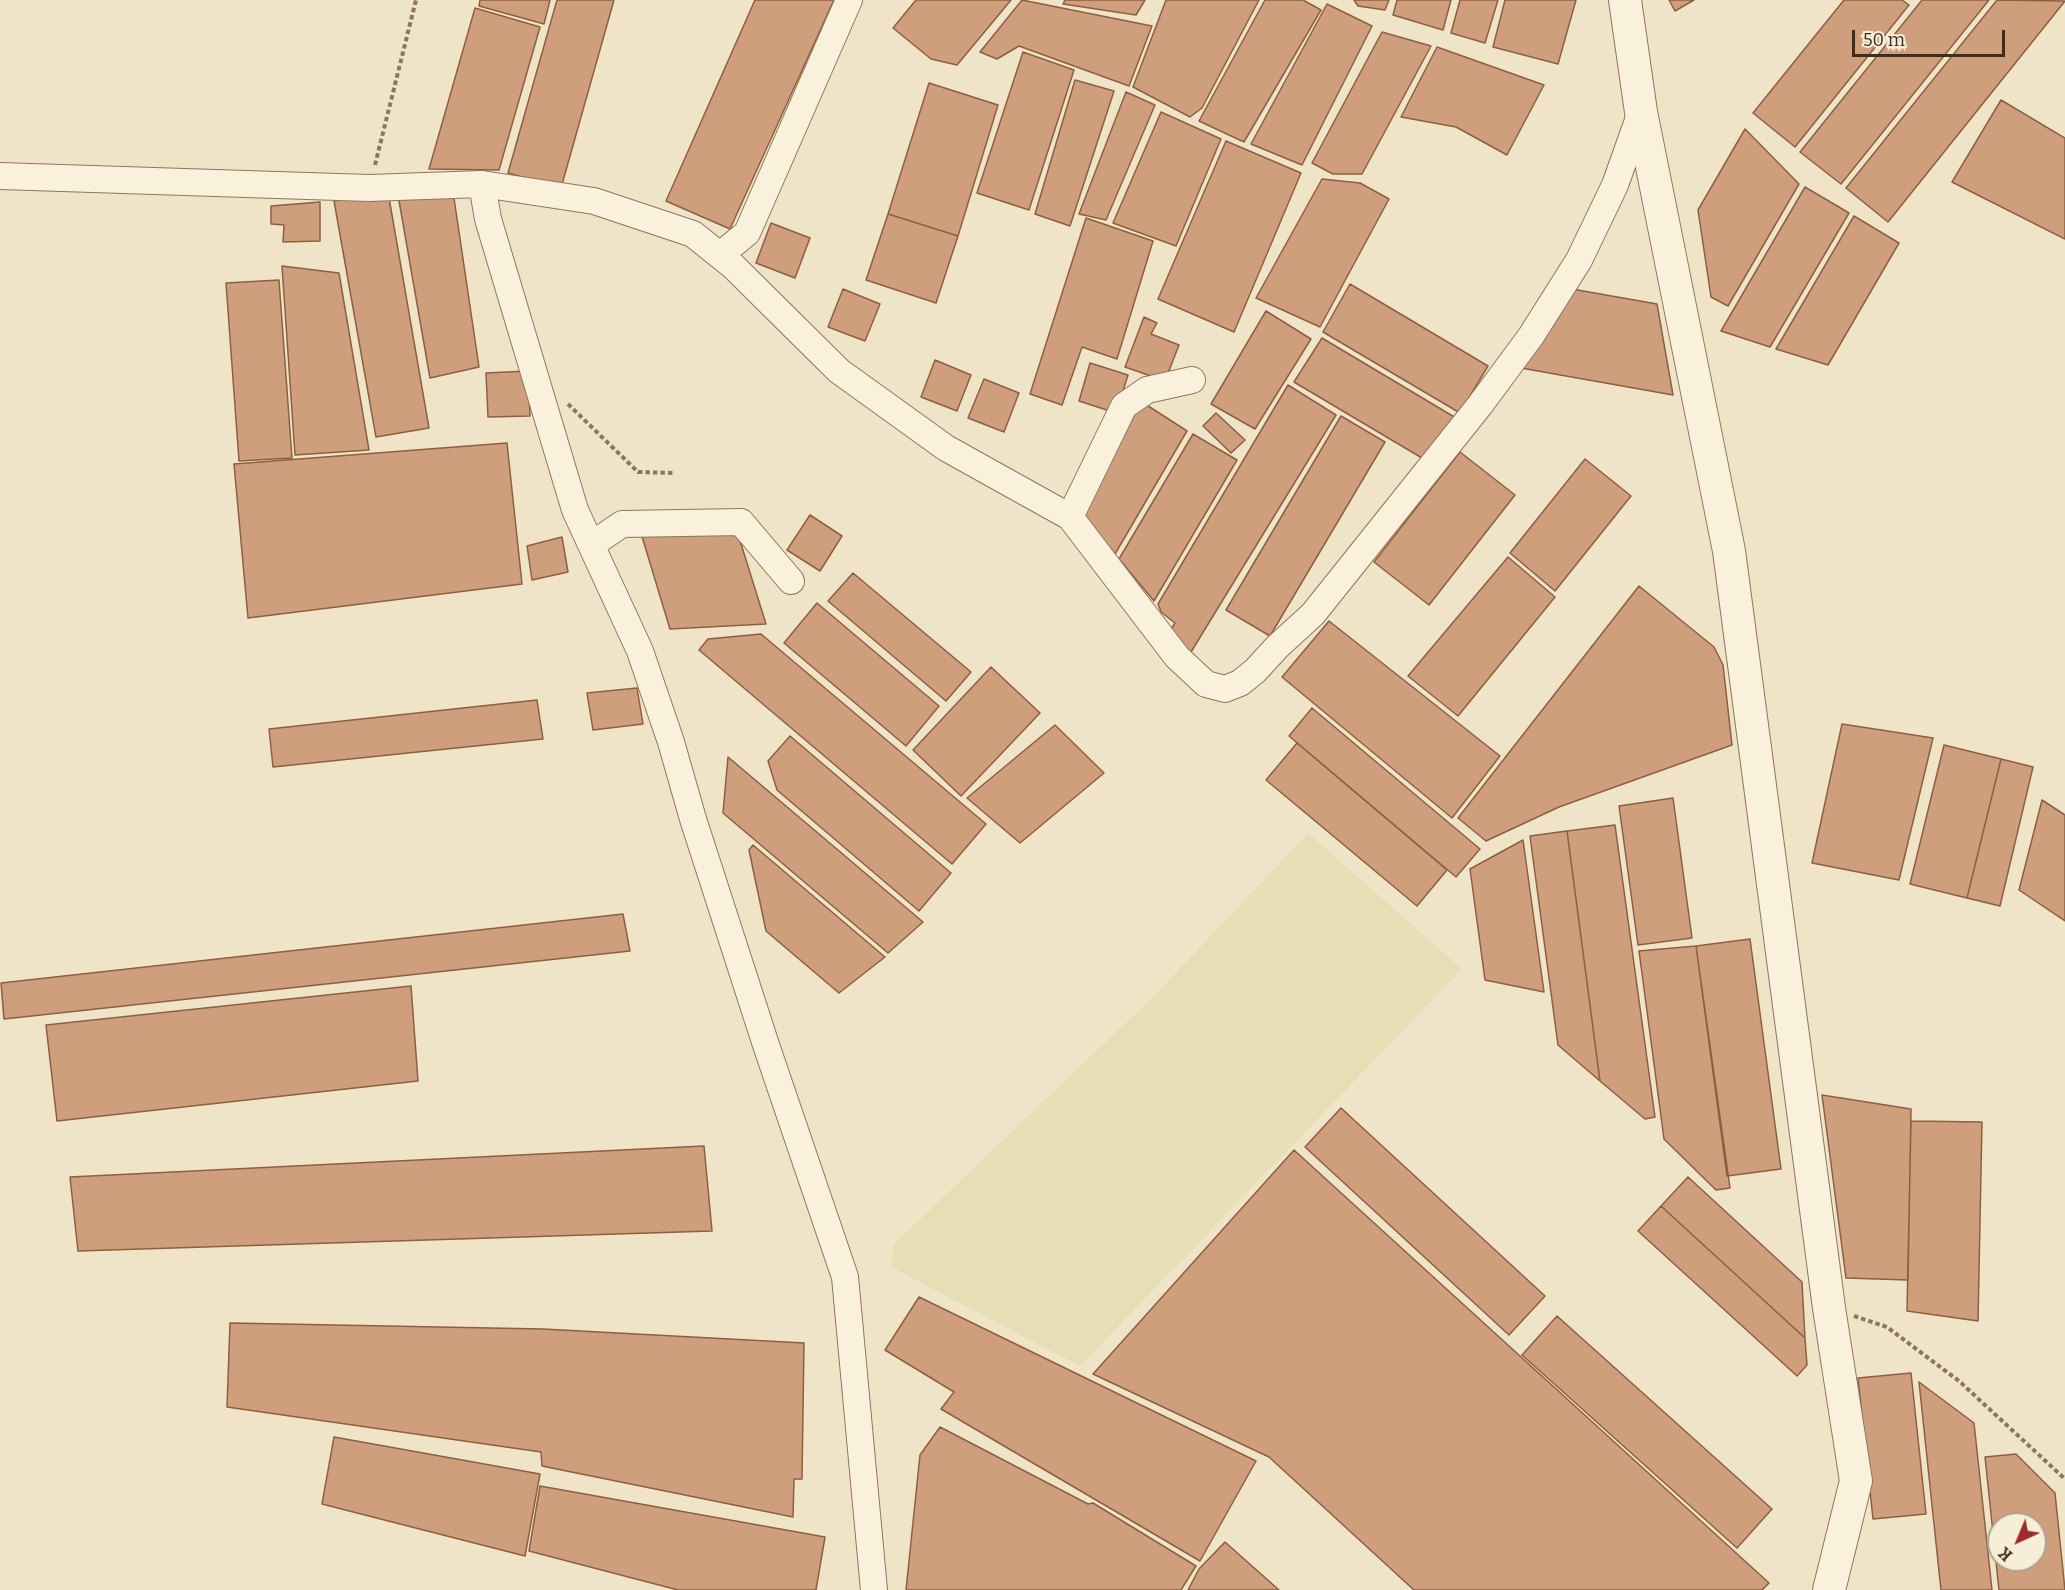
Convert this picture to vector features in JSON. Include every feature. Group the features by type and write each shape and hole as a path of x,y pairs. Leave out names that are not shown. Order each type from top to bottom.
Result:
{"street":[{"path":"720,255 747,232 849,0"},
{"path":"1625,0 1641,112 1729,551 1829,1308 1856,1481 1829,1590"},
{"path":"0,176 369,188 482,183 594,201 693,234 734,266 839,371 946,448 1070,518 1177,657 1206,684 1226,689 1240,683 1313,614 1480,405 1531,336 1579,260 1615,185 1641,112"},
{"path":"482,183 488,219 575,510 640,651 671,741 693,819 762,1034 844,1277 874,1590"},
{"path":"1070,518 1124,406 1147,390 1192,380"},
{"path":"591,545 622,524 741,522 791,581"}],"path":[{"path":"369,188 416,0"},
{"path":"544,405 566,402 638,472 675,473"},
{"path":"1829,1308 1887,1327 1959,1382 2065,1479"}],"shaded area":[{"path":"1308,833 1462,969 1080,1366 891,1267 894,1244 1153,997"}],"building":[{"path":"480,0 550,0 544,24 479,6"},
{"path":"557,0 614,0 561,188 508,173"},
{"path":"755,0 834,0 730,229 666,201"},
{"path":"916,0 1011,0 957,65 931,59 893,28"},
{"path":"1022,0 1152,26 1129,86 1019,46 997,59 980,52"},
{"path":"1065,0 1145,0 1136,15 1063,4"},
{"path":"1166,0 1259,0 1202,108 1190,117 1133,87"},
{"path":"1265,0 1303,0 1321,10 1244,142 1199,121"},
{"path":"1354,0 1389,0 1385,10 1358,6"},
{"path":"1397,0 1451,0 1443,30 1393,15"},
{"path":"1460,0 1498,0 1485,43 1451,33"},
{"path":"1505,0 1576,0 1558,64 1493,47"},
{"path":"1669,0 1694,0 1675,11"},
{"path":"1844,0 1902,0 1909,5 1795,147 1753,113"},
{"path":"1922,0 1989,0 1841,184 1800,152"},
{"path":"1997,0 2065,1 1888,222 1846,188"},
{"path":"1327,4 1372,26 1302,165 1251,144"},
{"path":"475,8 540,27 499,170 429,169"},
{"path":"1382,32 1431,46 1362,174 1333,174 1312,163"},
{"path":"1437,47 1544,85 1507,155 1456,127 1401,117"},
{"path":"1023,52 1074,70 1029,210 977,193"},
{"path":"1075,80 1114,91 1070,226 1035,214"},
{"path":"929,83 998,105 958,236 888,214"},
{"path":"1126,92 1155,105 1106,220 1079,214"},
{"path":"2001,100 2065,138 2065,239 1952,182"},
{"path":"1161,112 1221,139 1176,246 1113,223"},
{"path":"1745,129 1799,184 1728,306 1711,297 1698,210"},
{"path":"1226,141 1301,173 1234,332 1158,299"},
{"path":"1322,179 1360,183 1389,199 1320,327 1256,298"},
{"path":"1805,187 1849,213 1770,347 1721,331"},
{"path":"388,192 429,428 376,437 334,201"},
{"path":"398,195 454,198 479,367 430,378"},
{"path":"320,202 320,241 283,242 284,225 271,224 271,206"},
{"path":"888,214 958,236 936,303 866,280"},
{"path":"1854,216 1899,243 1828,365 1776,349"},
{"path":"1086,218 1153,241 1117,359 1082,347 1062,405 1030,394"},
{"path":"771,223 810,238 795,278 756,263"},
{"path":"282,266 339,273 369,450 295,455"},
{"path":"279,280 292,458 239,461 226,283"},
{"path":"1350,284 1488,366 1460,413 1323,332"},
{"path":"843,289 880,304 865,341 828,327"},
{"path":"1572,289 1657,304 1673,395 1521,368"},
{"path":"1266,311 1311,339 1255,429 1211,404"},
{"path":"1144,317 1157,323 1151,334 1179,345 1165,381 1125,367"},
{"path":"1322,338 1456,418 1427,461 1294,382"},
{"path":"935,360 971,375 957,411 921,397"},
{"path":"1090,363 1128,375 1116,413 1079,401"},
{"path":"528,371 530,416 488,417 486,373"},
{"path":"984,379 1019,393 1004,432 968,418"},
{"path":"1288,385 1336,415 1191,652 1174,645 1168,634 1175,623 1161,612 1158,604"},
{"path":"1142,402 1187,431 1115,554 1079,512"},
{"path":"1216,413 1245,440 1231,453 1203,426"},
{"path":"1341,416 1385,442 1270,636 1226,610"},
{"path":"1193,434 1237,460 1154,601 1119,559"},
{"path":"507,443 522,584 248,618 234,464"},
{"path":"1460,452 1515,495 1429,605 1374,562"},
{"path":"1585,459 1631,496 1555,591 1510,553"},
{"path":"810,515 842,536 820,571 787,550"},
{"path":"640,530 737,531 766,624 670,629"},
{"path":"562,537 568,572 532,580 527,546"},
{"path":"1508,557 1555,597 1458,716 1408,676"},
{"path":"853,573 971,672 946,701 828,601"},
{"path":"1639,586 1714,647 1723,665 1732,745 1559,807 1486,841 1458,818"},
{"path":"817,603 939,706 906,746 784,643"},
{"path":"1329,621 1500,756 1452,818 1282,677"},
{"path":"761,634 986,824 952,864 699,650 708,639"},
{"path":"991,667 1040,713 961,796 913,750"},
{"path":"637,688 643,724 593,730 587,693"},
{"path":"537,700 543,739 273,767 269,729"},
{"path":"1312,708 1480,849 1456,877 1289,736"},
{"path":"1842,724 1933,738 1899,880 1812,863"},
{"path":"1055,725 1104,773 1020,843 967,798"},
{"path":"790,736 951,873 919,911 777,790 768,761"},
{"path":"1297,743 1447,870 1417,906 1266,780"},
{"path":"1944,745 2001,759 1967,898 1910,884"},
{"path":"728,757 923,922 888,953 723,813"},
{"path":"2001,759 2033,767 2000,906 1967,898"},
{"path":"1673,798 1692,938 1638,945 1619,806"},
{"path":"2042,800 2065,815 2065,921 2019,890"},
{"path":"1615,825 1655,1117 1645,1119 1600,1081 1567,831"},
{"path":"1567,831 1600,1081 1558,1045 1530,836"},
{"path":"1523,840 1544,992 1485,980 1470,869"},
{"path":"753,845 885,957 839,993 766,931 749,850"},
{"path":"623,914 630,951 4,1019 1,983"},
{"path":"1750,939 1781,1169 1727,1176 1696,946"},
{"path":"1696,946 1730,1188 1716,1190 1664,1139 1639,951"},
{"path":"411,986 418,1081 57,1121 46,1025"},
{"path":"1822,1095 1911,1109 1908,1280 1846,1278"},
{"path":"1341,1108 1545,1296 1509,1335 1305,1147"},
{"path":"1911,1121 1982,1122 1978,1321 1907,1311"},
{"path":"704,1146 712,1231 78,1251 70,1177"},
{"path":"1294,1150 1769,1583 1762,1590 1414,1590 1269,1457 1093,1374"},
{"path":"1688,1177 1802,1282 1805,1338 1661,1206"},
{"path":"1661,1206 1805,1338 1807,1365 1797,1376 1638,1231"},
{"path":"919,1297 1256,1461 1200,1561 941,1409 954,1392 885,1350"},
{"path":"1557,1316 1772,1509 1737,1548 1522,1355"},
{"path":"230,1323 543,1329 804,1343 802,1479 794,1479 793,1517 542,1466 541,1452 227,1407"},
{"path":"1911,1373 1926,1514 1873,1519 1858,1378"},
{"path":"1919,1382 1974,1423 1987,1544 1987,1572 1990,1572 1992,1590 1941,1590"},
{"path":"940,1427 1088,1504 1093,1503 1196,1566 1181,1590 906,1590 920,1455"},
{"path":"334,1437 540,1474 525,1556 322,1504"},
{"path":"2016,1454 2055,1493 2065,1590 1999,1590 1997,1572 2047,1572 2047,1512 1991,1512 1985,1457"},
{"path":"540,1486 825,1537 816,1590 678,1590 529,1551"},
{"path":"1225,1542 1279,1590 1188,1590 1199,1569"}]}
